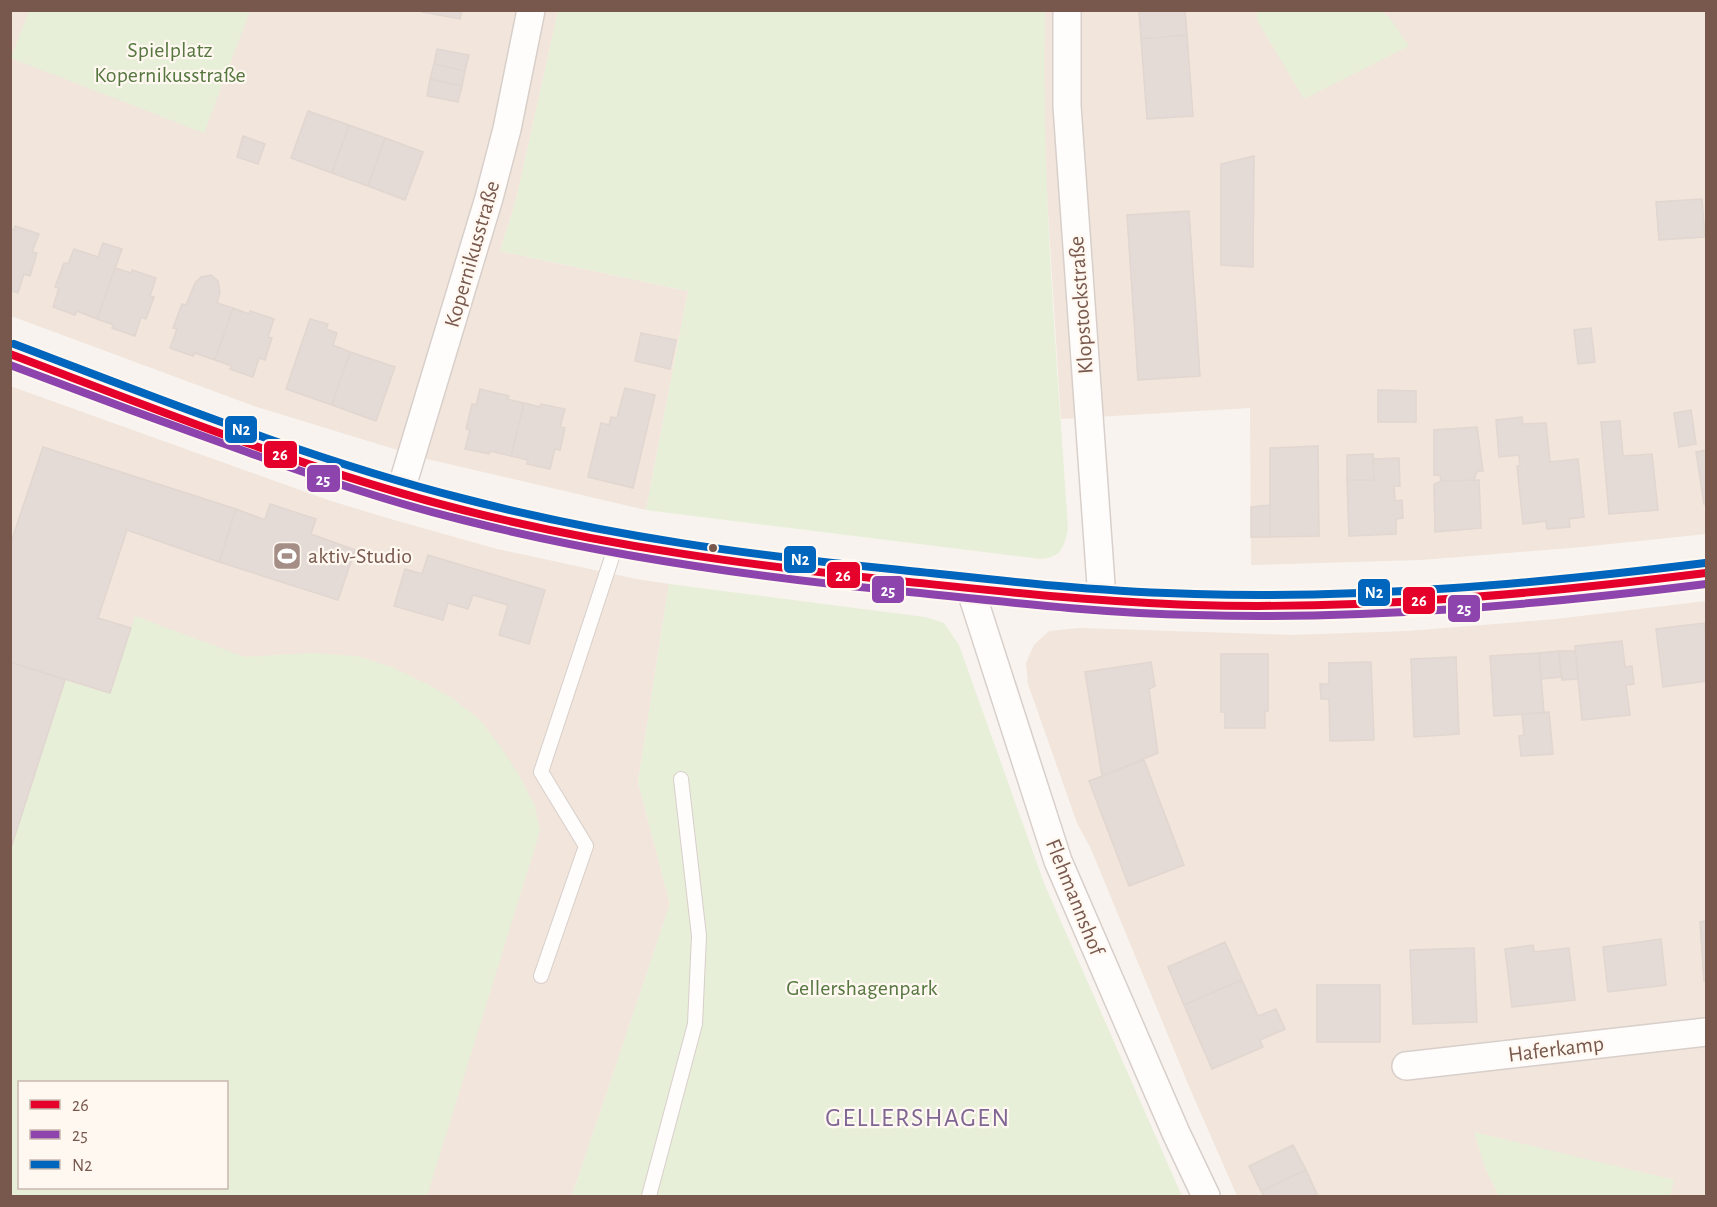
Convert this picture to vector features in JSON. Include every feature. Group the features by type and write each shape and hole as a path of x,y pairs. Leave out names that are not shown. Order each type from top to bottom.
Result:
{"street":[{"name":"Kopernikusstraße","path":"400,494 489,198 507,129 531,10"},
{"name":"Klopstockstraße","path":"1067,10 1067,106 1102,599"},
{"path":"10,354 144,405 400,494 498,519 691,555 803,572 1102,599 1204,605 1311,606 1401,603 1507,595 1707,573"},
{"name":"Flehmannshof","path":"970,588 1058,861 1206,1197"},
{"name":"Haferkamp","path":"1406,1066 1707,1032"}],"lane":[{"path":"541,976 586,846 542,772 617,542"},
{"path":"649,1197 695,1024 699,936 681,779"}],"shaded area":[{"path":"10,11 558,11 516,200 500,251 688,291 646,510 427,459 257,407 11,316"},
{"path":"1045,11 1706,11 1706,534 1421,560 1251,565 1250,408 1061,419 1045,163 1043,86"},
{"path":"10,386 328,500 387,518 497,549 669,584 638,782 670,904 572,1196 11,1196"},
{"path":"1706,601 1706,1196 1237,1196 1091,849 1077,823 1028,684 1026,663 1034,645 1049,631 1079,628 1292,635 1408,631 1556,619"}],"green space":[{"name":"Spielplatz Kopernikusstraße","path":"250,10 204,133 11,58 29,11"},
{"path":"558,11 1045,11 1045,141 1068,530 1063,547 1057,554 1041,559 646,510 688,291 500,251 516,200"},
{"path":"1257,11 1382,11 1389,17 1409,46 1304,99 1257,20"},
{"name":"Gellershagenpark","path":"669,584 925,617 944,623 959,645 1044,883 1182,1196 572,1196 670,904 638,782"},
{"path":"135,616 245,657 311,653 357,656 391,667 452,698 480,720 500,746 535,806 540,831 427,1196 11,1196 11,850 65,680 110,693"},
{"path":"1474,1132 1674,1180 1670,1196 1499,1196 1485,1168"}],"building":[{"path":"422,10 462,10 460,19 422,12"},
{"path":"1139,10 1185,10 1187,35 1141,39"},
{"path":"1187,35 1193,116 1147,119 1141,39"},
{"path":"437,49 469,55 465,71 434,64"},
{"path":"434,64 465,71 462,86 430,79"},
{"path":"430,79 462,86 458,102 427,96"},
{"path":"308,111 349,125 332,173 291,158"},
{"path":"349,125 385,138 368,186 332,173"},
{"path":"243,136 265,144 258,164 237,157"},
{"path":"385,138 423,152 405,200 368,186"},
{"path":"1254,156 1253,267 1221,265 1221,164"},
{"path":"1702,199 1705,237 1659,240 1656,202"},
{"path":"1189,211 1200,376 1138,380 1127,215"},
{"path":"15,226 39,234 32,252 37,253 30,276 24,274 18,293 10,290 10,228 14,230"},
{"path":"103,243 122,249 97,319 77,311 75,315 53,307 59,288 55,287 64,263 68,264 74,249 98,257"},
{"path":"115,268 131,273 132,270 156,278 150,296 154,297 146,319 141,317 135,336 112,328 114,325 97,319"},
{"path":"211,275 218,281 220,292 217,303 233,308 215,360 195,353 193,356 170,348 177,329 173,328 182,304 186,305 195,283 201,277"},
{"path":"233,308 274,319 268,337 272,338 265,360 259,358 253,377 230,369 232,366 215,360"},
{"path":"310,319 328,324 326,329 337,333 333,345 350,352 332,405 286,389"},
{"path":"1591,328 1595,362 1578,364 1574,330"},
{"path":"641,333 676,340 670,369 635,361"},
{"path":"350,352 395,367 376,421 332,405"},
{"path":"625,388 655,395 633,488 588,477 601,423 609,425 611,417 617,418"},
{"path":"480,389 509,396 507,399 524,403 511,456 465,449 470,430 466,429 472,404 476,405"},
{"path":"1378,390 1416,391 1416,422 1378,422"},
{"path":"524,403 565,409 560,427 565,428 560,450 555,449 550,469 527,464 528,460 511,456"},
{"path":"1691,410 1696,444 1679,447 1674,413"},
{"path":"1522,417 1523,424 1546,423 1550,462 1578,459 1584,517 1569,519 1570,527 1547,529 1546,521 1523,524 1517,466 1520,466 1519,455 1499,457 1496,420"},
{"path":"1620,421 1623,456 1652,454 1658,510 1609,514 1601,422"},
{"path":"1477,427 1483,471 1477,471 1474,480 1441,481 1440,475 1434,475 1434,430"},
{"path":"1318,446 1319,536 1270,537 1270,448"},
{"path":"43,447 236,509 219,562 127,530 98,618 131,628 110,693 10,662 10,545"},
{"path":"1706,450 1706,504 1704,504 1696,452"},
{"path":"1373,454 1374,480 1347,480 1347,455"},
{"path":"1399,458 1400,486 1394,486 1395,501 1402,500 1403,518 1396,519 1396,534 1349,536 1347,480 1374,480 1373,459"},
{"path":"1479,480 1481,528 1435,532 1434,484 1441,481"},
{"name":"aktiv-Studio","path":"270,504 316,519 311,534 355,550 338,600 219,562 236,509 265,520"},
{"path":"1270,505 1270,537 1251,537 1251,507"},
{"path":"428,555 545,590 529,644 499,635 508,605 473,595 468,609 448,603 443,620 394,606 405,569 422,574"},
{"path":"1704,623 1706,681 1663,687 1656,629"},
{"path":"1622,641 1625,667 1632,666 1634,684 1626,685 1630,715 1582,720 1575,646"},
{"path":"1559,651 1561,677 1541,679 1539,653"},
{"path":"1559,651 1575,651 1578,679 1562,680"},
{"path":"1539,653 1544,713 1494,716 1490,656"},
{"path":"1221,654 1268,654 1268,711 1265,711 1265,728 1225,728 1225,712 1221,712"},
{"path":"1456,657 1459,734 1414,737 1411,659"},
{"path":"10,662 65,680 10,851"},
{"path":"1151,662 1155,686 1149,689 1158,753 1102,776 1085,672"},
{"path":"1371,662 1374,740 1330,741 1329,699 1321,699 1320,684 1329,684 1329,663"},
{"path":"1549,712 1553,754 1521,756 1519,736 1524,735 1522,714"},
{"path":"1144,760 1184,865 1129,886 1089,781"},
{"path":"1706,921 1706,981 1704,981 1700,922"},
{"path":"1661,939 1666,985 1608,992 1603,947"},
{"path":"1225,942 1242,980 1184,1005 1168,967"},
{"path":"1533,945 1534,952 1569,948 1575,1000 1512,1007 1505,949"},
{"path":"1474,948 1477,1022 1413,1024 1410,950"},
{"path":"1242,980 1258,1016 1276,1009 1285,1029 1260,1040 1263,1047 1212,1069 1184,1005"},
{"path":"1317,985 1380,985 1380,1042 1317,1042"},
{"path":"1293,1145 1306,1170 1261,1191 1249,1166"},
{"path":"1306,1170 1317,1194 1313,1196 1264,1196 1261,1191"}],"transit line":[{"name":"N2","path":"14,344 237,428 407,483 573,524 736,551 1084,588 1158,593 1259,595 1450,588 1705,563"},
{"name":"26","path":"10,354 291,458 463,510 625,544 790,569 1084,599 1157,604 1258,606 1451,599 1578,588 1706,573"},
{"name":"25","path":"10,365 301,471 435,513 517,533 625,555 735,572 1084,609 1158,614 1259,616 1451,609 1706,584"}],"place":[{"name":"aktiv-Studio","path":"287,556"}],"district":[{"name":"GELLERSHAGEN","path":"918,1118"}]}
